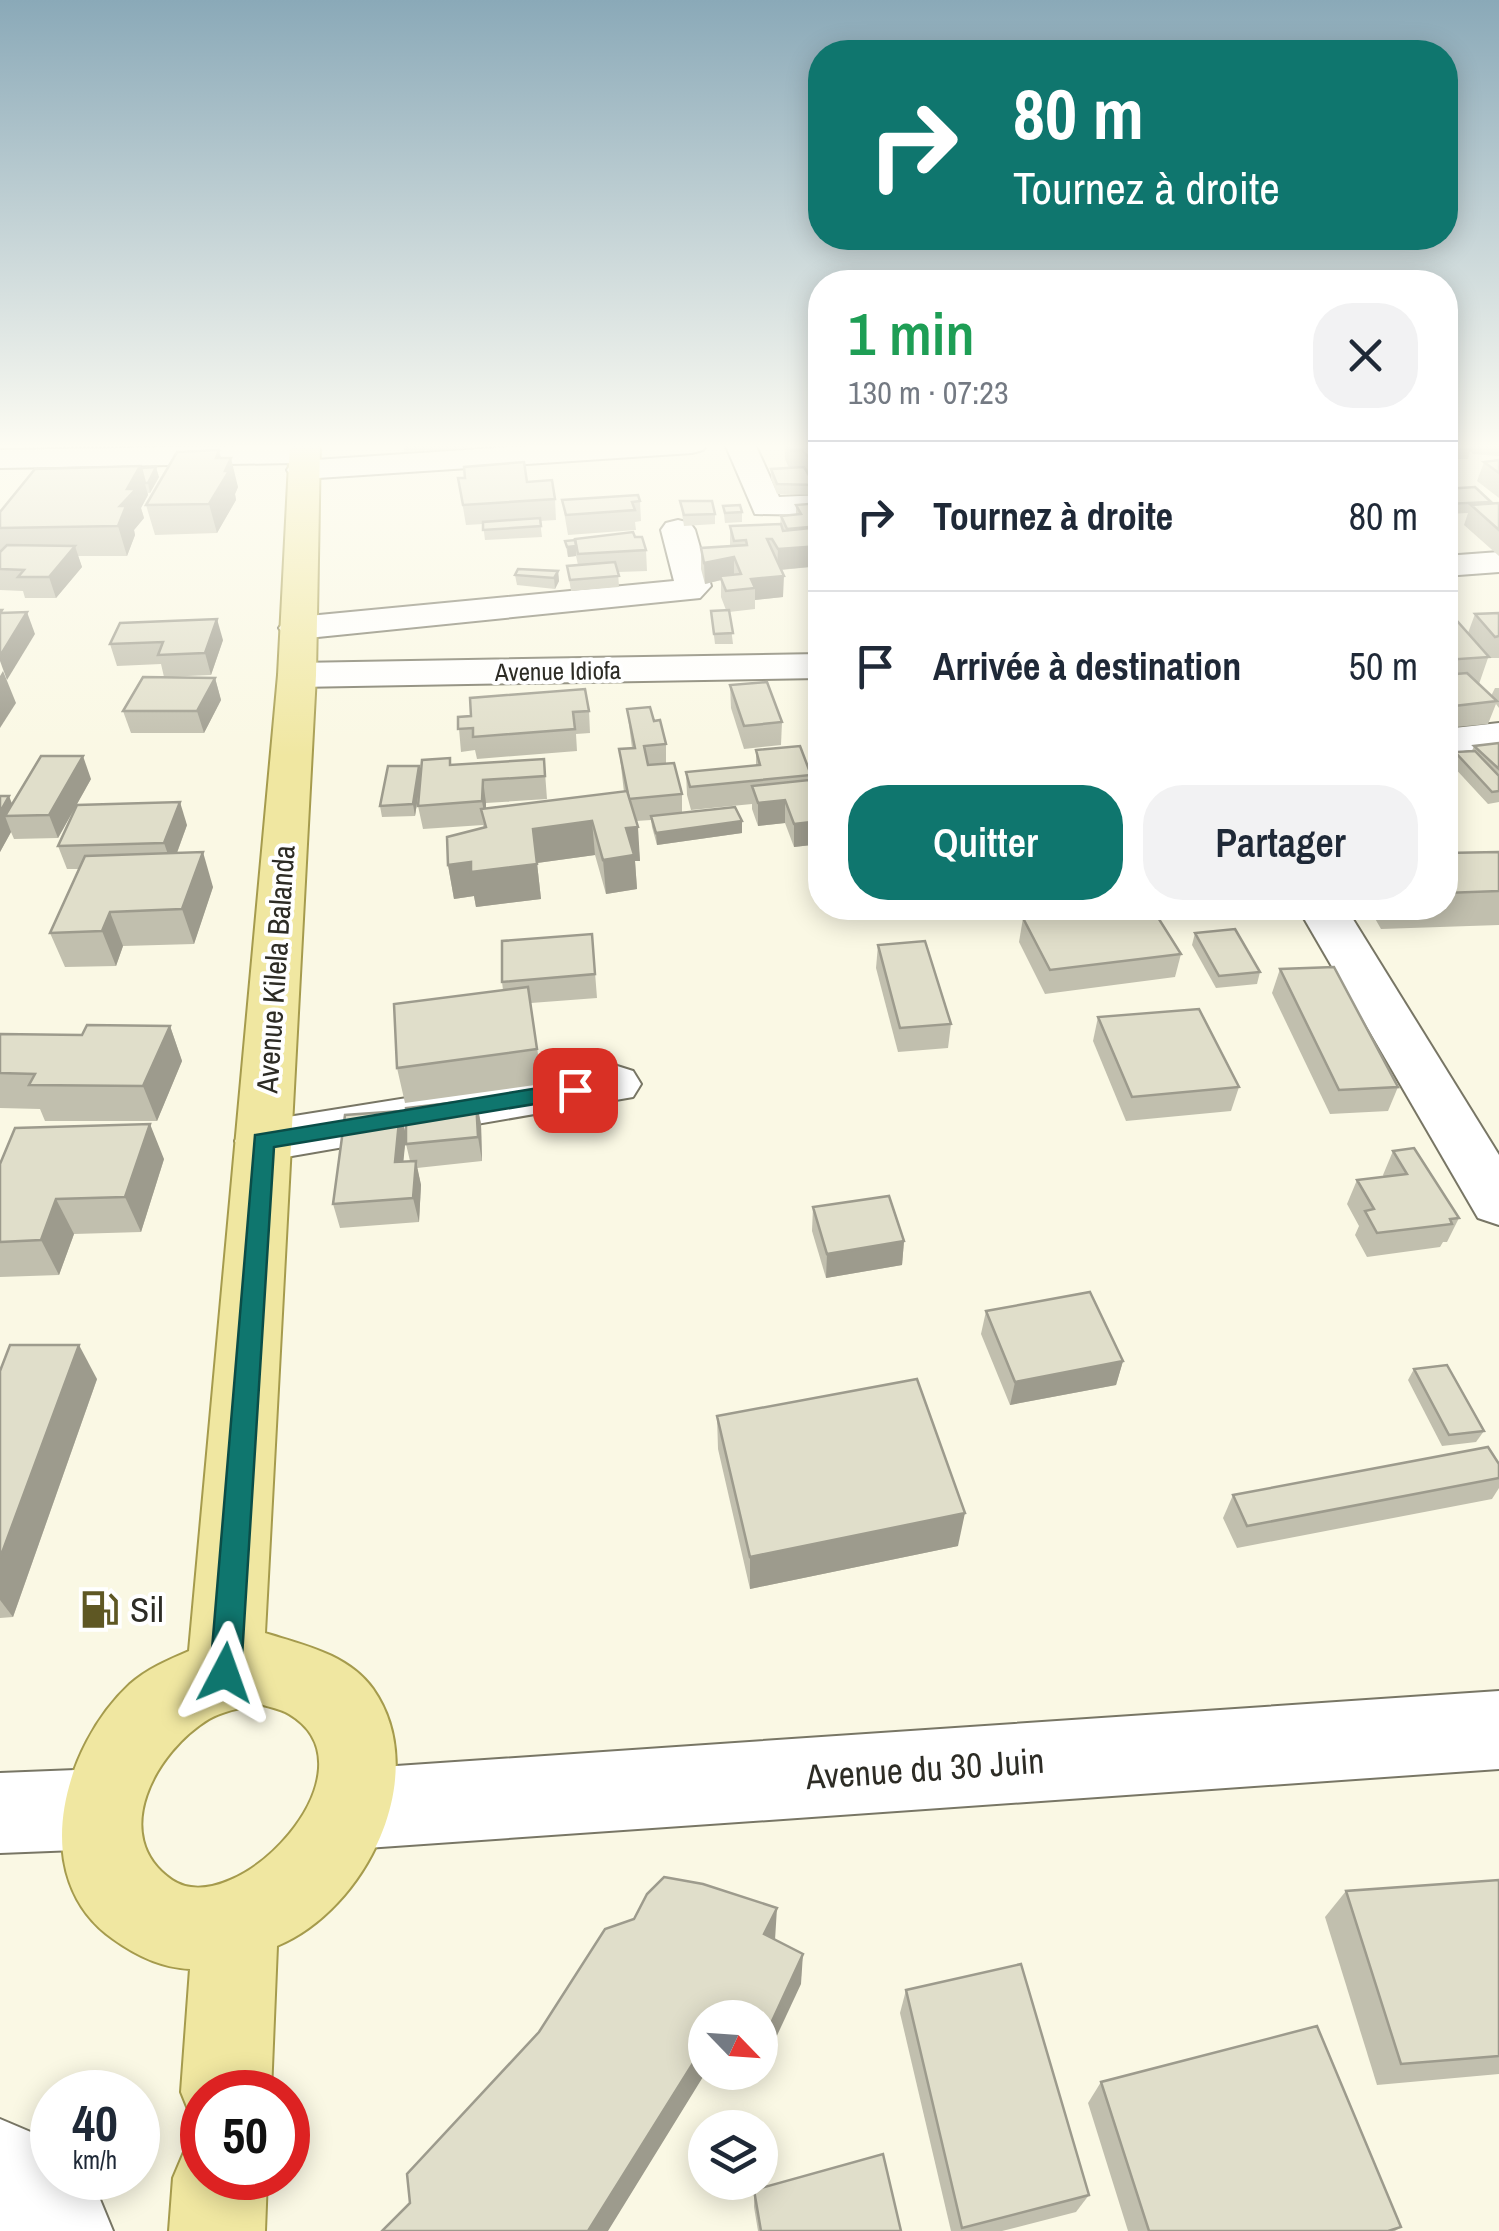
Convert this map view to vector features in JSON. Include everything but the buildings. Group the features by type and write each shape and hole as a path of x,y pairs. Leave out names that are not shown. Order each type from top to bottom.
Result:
{"main road":[{"name":"Avenue Kilela Balanda","path":"225,1673 298,651 301,548"},
{"path":"260,1668 293,1672 321,1687 342,1708 356,1737 359,1772 352,1809 335,1846 309,1878 274,1906 236,1922 198,1928 162,1923 132,1905 111,1879 100,1846 101,1810 112,1772 132,1739 159,1709 191,1687 225,1673 260,1668"},
{"path":"227,2070 236,1922"},
{"path":"217,2231 219,2200"}],"street":[{"path":"298,651 687,590 693,586 683,548"},
{"path":"1458,565 1499,562"},
{"path":"366,647 528,636 544,643 552,672"},
{"name":"Avenue Idiofa","path":"298,651 552,672 808,666"},
{"path":"1458,740 1499,735"},
{"path":"1329,920 1499,1203"},
{"path":"263,1141 614,1084"},
{"name":"Avenue du 30 Juin","path":"352,1809 1499,1730"},
{"path":"0,1814 101,1810"},
{"path":"0,2166 66,2231"}],"place":[{"name":"Sil","path":"100,1610"}],"route":[{"path":"225,1673 263,1141 575,1090"}]}
